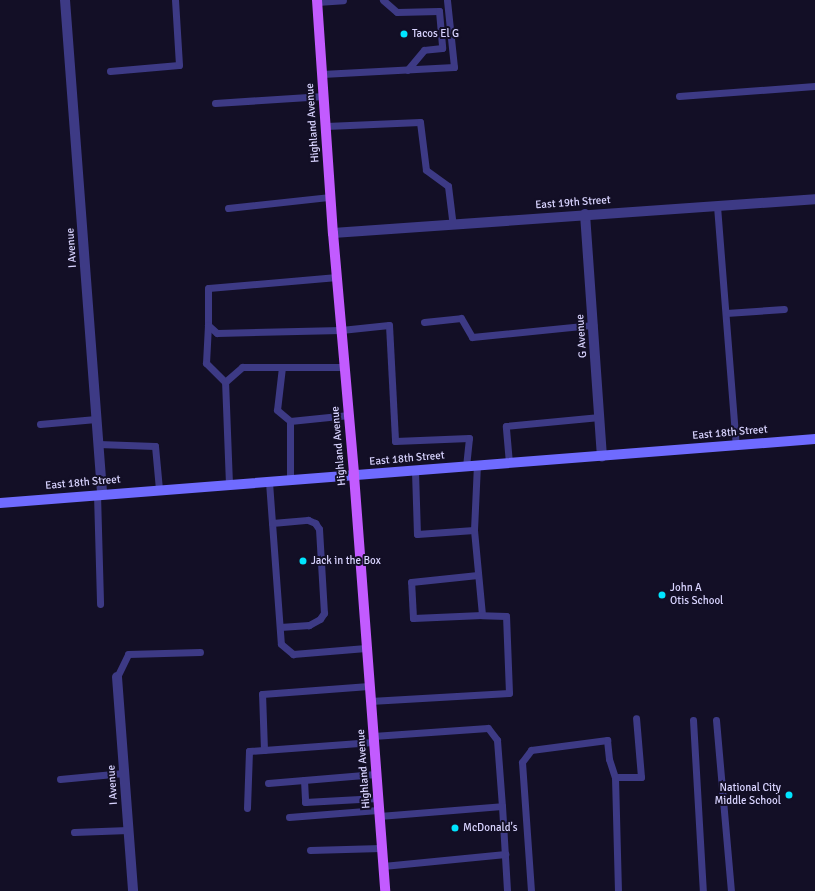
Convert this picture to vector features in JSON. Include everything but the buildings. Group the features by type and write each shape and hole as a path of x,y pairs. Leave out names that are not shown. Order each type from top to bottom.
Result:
{"main road":[{"name":"Highland Avenue","path":"317,1 330,197 354,475 385,891"},
{"name":"East 18th Street","path":"0,503 159,489 415,471 815,439"}],"street":[{"name":"I Avenue","path":"65,0 98,444 99,494"},
{"name":"East 19th Street","path":"333,232 815,199"},
{"name":"G Avenue","path":"585,214 602,456"},
{"name":"I Avenue","path":"117,677 133,891"}],"lane":[{"path":"110,71 179,65 175,0"},
{"path":"317,1 343,0"},
{"path":"383,0 397,12 439,11 442,48 424,50 407,70"},
{"path":"322,74 454,67 447,0"},
{"path":"679,96 815,86"},
{"path":"215,102 324,96"},
{"path":"326,126 420,122 426,170 448,186 453,224"},
{"path":"228,208 330,197"},
{"path":"717,206 736,445"},
{"path":"229,484 225,382 206,363 208,288 337,277"},
{"path":"726,313 784,309"},
{"path":"424,322 461,318 472,337 593,325"},
{"path":"208,325 217,333 341,330 389,325 394,441 469,438 466,466"},
{"path":"225,382 242,367 345,367"},
{"path":"282,367 277,410 290,421 349,415"},
{"path":"510,463 506,426 600,417"},
{"path":"40,424 96,419"},
{"path":"290,421 290,480"},
{"path":"98,444 155,446 159,489"},
{"path":"477,466 474,530 482,616"},
{"path":"415,471 417,534 474,530"},
{"path":"270,482 281,644 293,654 366,648"},
{"path":"99,494 100,604"},
{"path":"272,523 308,520 315,523 319,529 324,613 320,619 309,625 280,627"},
{"path":"370,701 509,693 506,616 413,618 411,582 478,575"},
{"path":"117,677 128,654 200,652"},
{"path":"264,750 262,694 369,686"},
{"path":"615,777 641,777 636,718"},
{"path":"693,720 703,891"},
{"path":"716,720 731,891"},
{"path":"247,808 248,751 488,728 497,740 507,891"},
{"path":"531,891 522,762 531,750 607,740 609,759 615,777 618,891"},
{"path":"60,779 124,773"},
{"path":"268,783 376,774"},
{"path":"304,780 305,802 378,798"},
{"path":"289,817 502,806"},
{"path":"74,832 128,830"},
{"path":"310,850 381,848"},
{"path":"383,866 505,854"}],"place":[{"name":"Tacos El G","path":"404,34"},
{"name":"Jack in the Box","path":"303,561"},
{"name":"John A Otis School","path":"662,595"},
{"name":"National City Middle School","path":"789,795"},
{"name":"McDonald's","path":"455,828"}]}
